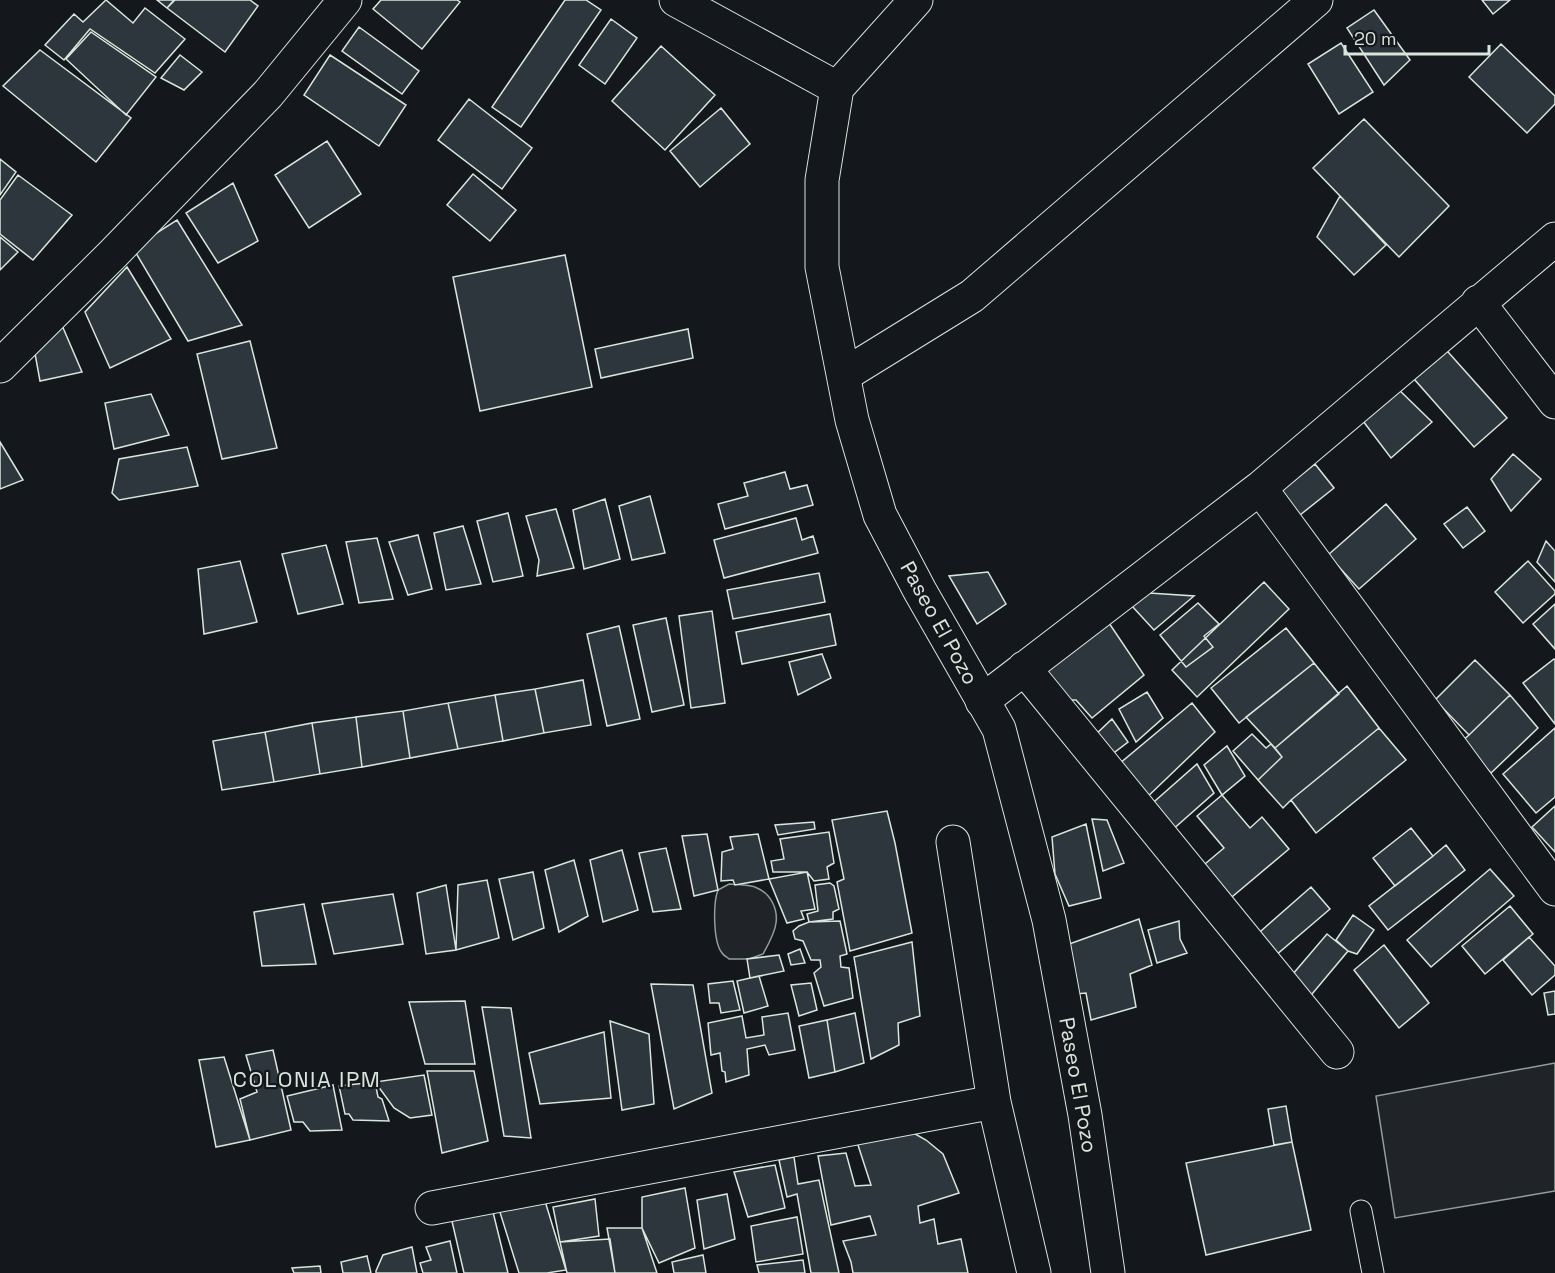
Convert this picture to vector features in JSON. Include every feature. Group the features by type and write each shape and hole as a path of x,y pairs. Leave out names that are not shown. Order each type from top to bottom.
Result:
{"street":[{"path":"0,366 113,254 268,94 345,0"},
{"path":"676,0 837,88 916,0"},
{"path":"844,375 972,296 1316,0"},
{"name":"Paseo El Pozo","path":"837,88 822,180 822,267 852,420 880,515 920,591 999,729 1049,920 1085,1115 1108,1273"},
{"path":"982,700 1260,488 1555,239"},
{"path":"1478,303 1555,402"},
{"path":"1260,488 1555,889"},
{"path":"1024,668 1338,1052"},
{"path":"952,842 994,1102 1034,1273"},
{"path":"432,1208 994,1102"}],"lane":[{"path":"1361,1211 1373,1273"}],"shaded area":[{"path":"729,884 754,887 766,894 772,902 776,912 775,927 763,954 749,959 729,959 719,948 715,922 716,896 718,890"},
{"path":"1555,1063 1555,1191 1395,1218 1376,1096"}],"building":[{"path":"106,0 133,23 145,8 185,39 155,73 90,29 64,60 45,45 74,14 83,22"},
{"path":"157,0 174,0 167,8"},
{"path":"175,0 250,0 258,6 225,52 167,8"},
{"path":"381,0 457,0 460,2 422,49 373,9"},
{"path":"565,0 586,0 601,10 521,127 492,107"},
{"path":"1482,0 1510,0 1493,14"},
{"path":"1374,10 1410,60 1384,85 1347,28"},
{"path":"611,19 637,38 605,84 579,65"},
{"path":"359,27 419,71 402,94 342,51"},
{"path":"91,32 156,77 126,115 66,59"},
{"path":"1341,43 1373,92 1339,114 1308,64"},
{"path":"1501,44 1555,96 1555,104 1527,133 1469,77"},
{"path":"661,46 715,95 665,150 612,101"},
{"path":"40,50 131,118 96,162 3,86"},
{"path":"180,55 202,72 184,90 161,78"},
{"path":"330,55 406,105 379,146 304,95"},
{"path":"469,99 532,148 502,189 438,140"},
{"path":"721,108 750,144 700,187 670,151"},
{"path":"1364,119 1449,206 1399,257 1313,168"},
{"path":"327,141 361,194 309,228 275,175"},
{"path":"0,159 16,172 0,195"},
{"path":"473,174 516,210 490,241 447,205"},
{"path":"18,175 72,215 33,260 0,234 0,200"},
{"path":"233,183 258,241 218,263 186,213"},
{"path":"1340,196 1386,245 1354,275 1317,237"},
{"path":"177,220 242,325 188,341 133,248"},
{"path":"0,237 18,252 0,270"},
{"path":"565,255 592,387 480,411 453,277"},
{"path":"127,267 171,339 110,368 85,312"},
{"path":"61,323 82,372 40,381 34,348"},
{"path":"688,329 693,358 601,378 595,349"},
{"path":"250,341 277,448 222,459 197,354"},
{"path":"1440,343 1507,418 1474,447 1407,371"},
{"path":"1394,385 1432,422 1391,458 1360,417"},
{"path":"151,394 169,435 114,449 105,403"},
{"path":"0,442 23,480 0,489"},
{"path":"187,447 198,486 119,500 112,493 119,459"},
{"path":"1513,454 1541,479 1511,511 1491,479"},
{"path":"1315,464 1334,488 1300,515 1281,491"},
{"path":"785,472 790,489 807,485 813,505 725,529 718,504 748,496 744,483"},
{"path":"650,496 665,553 632,560 619,506"},
{"path":"605,499 620,559 584,569 573,510"},
{"path":"1386,504 1416,539 1359,589 1328,555"},
{"path":"1467,507 1485,531 1463,548 1444,524"},
{"path":"556,509 574,568 537,576 539,560 526,516"},
{"path":"508,513 523,576 493,582 477,521"},
{"path":"796,518 802,540 813,536 818,553 724,578 714,540"},
{"path":"463,526 481,584 446,590 434,533"},
{"path":"418,535 432,589 408,595 389,542"},
{"path":"377,538 393,599 359,603 346,542"},
{"path":"1546,541 1555,551 1555,582 1537,562"},
{"path":"326,545 343,604 298,614 282,554"},
{"path":"240,561 257,622 204,634 198,569"},
{"path":"1528,561 1555,591 1555,594 1523,623 1495,592"},
{"path":"988,572 1006,604 977,624 949,576"},
{"path":"819,573 825,602 733,619 727,590"},
{"path":"1264,582 1289,609 1197,697 1172,670"},
{"path":"1149,593 1194,596 1154,630 1130,604"},
{"path":"1198,603 1219,624 1204,636 1213,647 1186,667 1160,635"},
{"path":"1555,604 1555,649 1533,624"},
{"path":"712,611 725,703 691,708 679,616"},
{"path":"830,614 836,645 742,664 736,632"},
{"path":"666,618 684,705 652,712 633,625"},
{"path":"1109,623 1144,675 1092,718 1076,700 1061,700 1047,671"},
{"path":"619,626 640,719 607,726 587,634"},
{"path":"1286,628 1314,663 1239,723 1211,688"},
{"path":"822,654 831,678 798,695 789,662"},
{"path":"1475,660 1510,695 1469,735 1435,700"},
{"path":"1555,660 1555,724 1523,683"},
{"path":"1314,663 1339,694 1275,748 1246,717"},
{"path":"583,680 591,725 544,733 535,689"},
{"path":"1347,686 1379,728 1283,808 1258,780 1282,757 1275,748"},
{"path":"535,689 544,733 503,741 495,695"},
{"path":"1147,692 1163,718 1136,742 1119,709"},
{"path":"495,695 503,741 458,749 448,703"},
{"path":"1510,695 1538,728 1491,773 1461,742"},
{"path":"448,703 458,749 410,758 403,711"},
{"path":"1192,703 1215,732 1142,802 1113,769"},
{"path":"403,711 410,758 362,767 356,717"},
{"path":"356,717 362,767 320,774 312,723"},
{"path":"1112,719 1128,742 1111,755 1094,736"},
{"path":"312,723 320,774 274,782 265,732"},
{"path":"1379,728 1406,760 1316,833 1291,800"},
{"path":"1555,728 1555,797 1536,813 1503,774"},
{"path":"265,732 274,782 222,790 213,741"},
{"path":"1252,734 1266,748 1271,744 1282,757 1258,780 1233,751"},
{"path":"1227,746 1245,776 1222,795 1204,765"},
{"path":"1197,764 1214,793 1171,831 1147,808"},
{"path":"1222,795 1250,828 1262,817 1289,849 1220,907 1193,874 1224,848 1197,816"},
{"path":"1555,806 1555,852 1532,827"},
{"path":"887,811 912,933 850,951 837,882 844,879 832,820"},
{"path":"1092,819 1107,820 1124,863 1103,871"},
{"path":"814,822 815,829 778,835 775,825"},
{"path":"1086,824 1101,898 1069,906 1055,874 1052,837"},
{"path":"1411,828 1433,856 1395,886 1373,858"},
{"path":"829,832 834,863 827,867 829,879 814,881 807,872 773,872 771,861 784,859 780,839"},
{"path":"707,834 718,890 694,896 682,836"},
{"path":"758,834 769,879 735,885 733,880 721,881 722,852 733,849 730,837"},
{"path":"1446,845 1465,870 1388,930 1369,906"},
{"path":"666,848 681,909 653,912 639,853"},
{"path":"622,850 638,910 603,922 590,860"},
{"path":"574,860 588,916 559,932 545,870"},
{"path":"1490,869 1514,896 1431,967 1407,940"},
{"path":"533,872 544,928 513,940 499,879"},
{"path":"807,872 815,909 801,911 804,919 787,923 769,879"},
{"path":"487,880 499,938 456,950 458,885"},
{"path":"830,883 834,886 839,909 833,912 833,919 809,922 807,914 818,911 815,885"},
{"path":"446,885 456,950 426,954 417,893"},
{"path":"1311,887 1330,909 1262,967 1244,946"},
{"path":"393,894 403,944 334,954 322,904"},
{"path":"304,904 316,964 262,966 254,912"},
{"path":"1510,906 1533,934 1485,974 1462,946"},
{"path":"1353,915 1374,930 1357,954 1348,951 1336,940"},
{"path":"1139,919 1152,965 1130,974 1136,1007 1091,1020 1086,993 1064,995 1058,948"},
{"path":"840,921 847,954 840,956 841,967 849,968 853,998 824,1006 814,973 821,967 820,960 811,960 803,941 795,939 793,931 809,922"},
{"path":"1179,921 1180,939 1187,953 1157,963 1148,930"},
{"path":"1327,934 1348,951 1302,1006 1281,988"},
{"path":"1529,937 1555,966 1555,975 1532,995 1503,960"},
{"path":"912,942 920,1016 898,1023 899,1045 871,1059 854,957"},
{"path":"1384,945 1429,1003 1399,1028 1354,970"},
{"path":"800,949 805,963 791,965 788,954"},
{"path":"779,955 784,971 750,978 747,959"},
{"path":"759,976 768,1006 744,1013 737,981"},
{"path":"733,981 740,1010 721,1013 719,1003 710,1003 708,984"},
{"path":"811,983 817,1010 799,1016 791,985"},
{"path":"651,984 693,985 712,1093 674,1109"},
{"path":"1555,991 1555,1014 1548,1015 1544,993"},
{"path":"465,1001 475,1064 425,1064 409,1002"},
{"path":"482,1007 511,1008 531,1138 504,1136"},
{"path":"788,1013 795,1050 769,1055 765,1045 747,1049 749,1075 726,1082 720,1053 711,1055 708,1023 742,1016 746,1038 764,1035 762,1017"},
{"path":"855,1013 864,1063 835,1072 827,1020"},
{"path":"827,1020 835,1072 809,1078 799,1026"},
{"path":"610,1021 649,1034 654,1104 622,1110"},
{"path":"604,1032 611,1098 540,1104 529,1053"},
{"path":"273,1050 291,1130 250,1140 240,1099 257,1092 246,1055"},
{"path":"224,1057 250,1140 216,1147 199,1060"},
{"path":"427,1071 474,1071 488,1141 442,1153"},
{"path":"424,1075 432,1115 410,1118 394,1108 375,1082"},
{"path":"375,1082 378,1097 382,1099 389,1121 353,1120 349,1114 345,1114 339,1086"},
{"path":"333,1085 342,1130 310,1131 303,1122 294,1122 287,1096"},
{"path":"1286,1106 1292,1142 1274,1145 1268,1109"},
{"path":"910,1131 943,1154 959,1193 918,1206 920,1223 934,1219 938,1244 961,1239 968,1273 853,1273 843,1241 876,1235 870,1216 831,1225 818,1156 846,1153 855,1186 871,1185 857,1142"},
{"path":"1292,1142 1311,1230 1206,1255 1186,1163"},
{"path":"794,1157 798,1184 819,1180 839,1273 811,1273 797,1194 787,1197 779,1160"},
{"path":"775,1165 785,1208 748,1217 734,1172"},
{"path":"685,1188 695,1248 659,1263 642,1228 642,1197"},
{"path":"727,1194 735,1239 704,1249 697,1200"},
{"path":"595,1199 599,1236 560,1242 553,1207"},
{"path":"545,1201 566,1270 519,1273 498,1206"},
{"path":"493,1212 508,1273 464,1273 451,1217"},
{"path":"797,1217 803,1254 756,1262 751,1226"},
{"path":"607,1228 642,1228 657,1273 615,1273"},
{"path":"610,1239 615,1273 567,1273 560,1242"},
{"path":"450,1241 457,1273 423,1273 420,1263 431,1260 426,1247"},
{"path":"412,1247 417,1273 376,1273 383,1255"},
{"path":"703,1255 706,1273 674,1273 672,1262"},
{"path":"367,1256 371,1273 343,1273 341,1262"},
{"path":"803,1260 805,1273 759,1273 757,1265"},
{"path":"320,1266 321,1273 294,1273 292,1268"}],"district":[{"name":"COLONIA IPM","path":"307,1079"}]}
